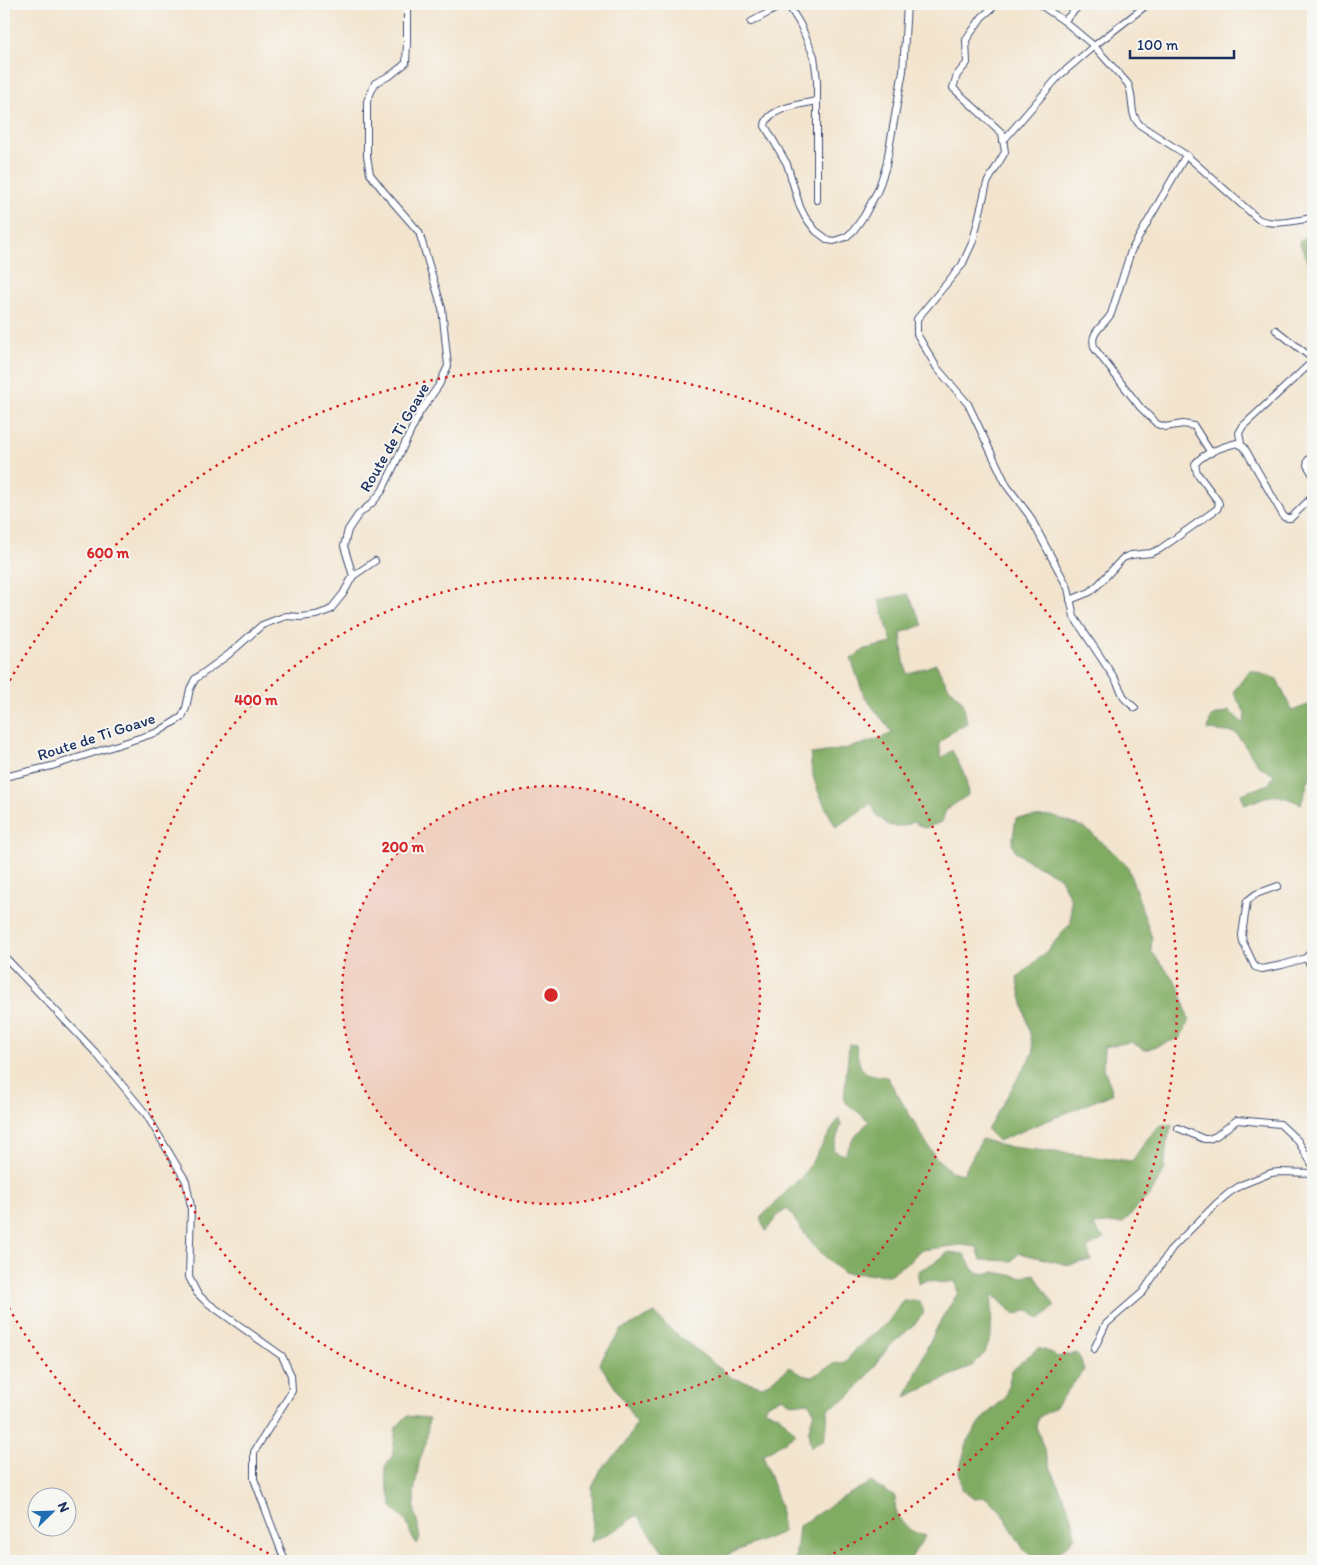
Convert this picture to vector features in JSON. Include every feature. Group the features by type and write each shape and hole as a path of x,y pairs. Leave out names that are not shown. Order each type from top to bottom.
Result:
{"street":[{"name":"Route de Ti Goave","path":"4,778 52,766 158,732 182,717 195,679 228,655 262,625 286,616 316,616 330,610 343,594 352,576 344,546 348,530 358,515 382,491 420,412 439,385 448,366 442,308 419,232 384,193 370,174 367,156 367,101 375,83 391,75 406,63 407,4"},
{"path":"817,101 788,107 771,115 766,121 765,126 787,164 800,207 805,217 816,231 828,240 834,241 846,237 864,216 878,190 886,166 903,71 908,4"},
{"path":"997,4 982,18 966,40 967,64 957,75 953,88 1002,133 1005,152 987,183 973,241 962,265 917,319 917,334 937,368 968,404 1007,486 1029,515 1068,588 1074,617 1115,680 1125,699 1135,708"},
{"path":"1040,4 1094,46 1128,84 1133,100 1132,113 1140,125 1186,155 1258,219 1273,223 1313,218"},
{"path":"1064,21 1080,4"},
{"path":"1003,141 1059,76 1148,4"},
{"path":"751,22 784,6 792,11 800,24 814,56 817,80 817,200"},
{"path":"1186,155 1131,251 1111,314 1094,334 1093,343 1095,349 1140,407 1157,424 1166,427 1184,424 1194,426 1211,453"},
{"path":"1276,330 1313,360 1243,426 1239,433 1241,444 1284,517 1291,518 1313,496"},
{"path":"1070,600 1090,592 1123,558 1131,555 1151,553 1160,549 1217,509 1218,501 1197,473 1195,464 1211,453 1232,444 1241,444"},
{"path":"1313,455 1308,460 1307,465 1313,475"},
{"path":"352,576 375,561"},
{"path":"1278,886 1256,894 1247,901 1242,935 1252,964 1258,968 1282,965 1306,958 1313,948"},
{"path":"4,956 95,1052 146,1114 186,1181 191,1207 189,1277 197,1293 205,1301 282,1356 291,1375 292,1391 254,1452 254,1479 285,1561"},
{"path":"1306,958 1313,969"},
{"path":"1178,1128 1204,1139 1216,1136 1237,1120 1280,1124 1298,1141 1313,1166"},
{"path":"1094,1349 1106,1324 1143,1292 1172,1248 1217,1203 1241,1186 1270,1173 1313,1173"}],"green space":[{"path":"1313,234 1313,272 1299,242"},
{"path":"908,594 923,625 901,633 907,674 936,664 948,686 963,702 967,723 952,731 939,744 942,758 952,750 966,778 968,795 946,810 942,822 925,828 913,822 903,826 890,826 876,815 872,803 836,827 822,801 815,781 812,772 811,754 833,751 873,741 893,733 864,696 851,659 865,649 892,643 879,600"},
{"path":"1250,670 1277,679 1292,711 1313,703 1313,767 1301,804 1279,796 1273,796 1245,805 1241,794 1269,784 1274,775 1259,766 1236,733 1208,730 1211,717 1229,711 1244,724 1245,713 1233,692"},
{"path":"1052,816 1085,828 1128,867 1152,938 1151,951 1179,986 1189,1021 1180,1038 1145,1050 1131,1042 1104,1047 1103,1066 1112,1094 998,1141 987,1130 1034,1051 1017,978 1044,954 1071,923 1071,900 1060,877 1030,862 1016,852 1012,844 1016,818"},
{"path":"849,1044 856,1045 860,1066 863,1070 871,1074 887,1077 935,1157 951,1171 963,1174 982,1139 1003,1146 1132,1161 1160,1125 1172,1125 1167,1142 1164,1171 1151,1193 1123,1223 1093,1225 1104,1239 1087,1248 1091,1260 1069,1265 1019,1253 1012,1261 981,1260 977,1247 961,1245 920,1250 911,1260 889,1275 843,1273 818,1250 788,1209 779,1214 766,1231 760,1218 805,1173 839,1118 841,1125 833,1150 844,1155 853,1139 869,1121 844,1101"},
{"path":"949,1252 964,1254 973,1270 980,1274 995,1272 1021,1277 1034,1274 1055,1306 1040,1319 1028,1310 1015,1315 998,1299 992,1296 991,1337 985,1353 972,1366 906,1397 928,1345 958,1293 955,1281 942,1283 927,1280 918,1284 918,1271"},
{"path":"903,1300 919,1301 924,1313 913,1326 889,1346 870,1373 850,1396 828,1409 827,1426 823,1441 811,1447 808,1433 814,1411 808,1402 792,1404 782,1397 766,1405 765,1410 779,1415 796,1434 763,1455 780,1507 783,1532 712,1561 670,1561 637,1515 621,1527 591,1542 593,1521 592,1488 601,1469 625,1444 636,1423 599,1363 621,1330 655,1313 665,1325 732,1378 763,1386 790,1367 802,1375 812,1377 833,1364 845,1362 857,1348 888,1322"},
{"path":"1038,1348 1053,1353 1057,1357 1077,1353 1084,1370 1055,1407 1038,1418 1036,1426 1049,1464 1072,1516 1075,1537 1059,1553 1035,1556 1024,1550 1000,1510 985,1497 974,1498 962,1489 959,1470 969,1437 986,1415 1005,1398 1012,1370"},
{"path":"407,1416 429,1418 426,1443 419,1463 414,1493 415,1514 420,1538 416,1544 406,1521 392,1507 385,1474 385,1466 392,1458 396,1427"},
{"path":"871,1482 895,1497 896,1515 911,1531 925,1536 909,1561 795,1561 799,1526 840,1499"}]}
